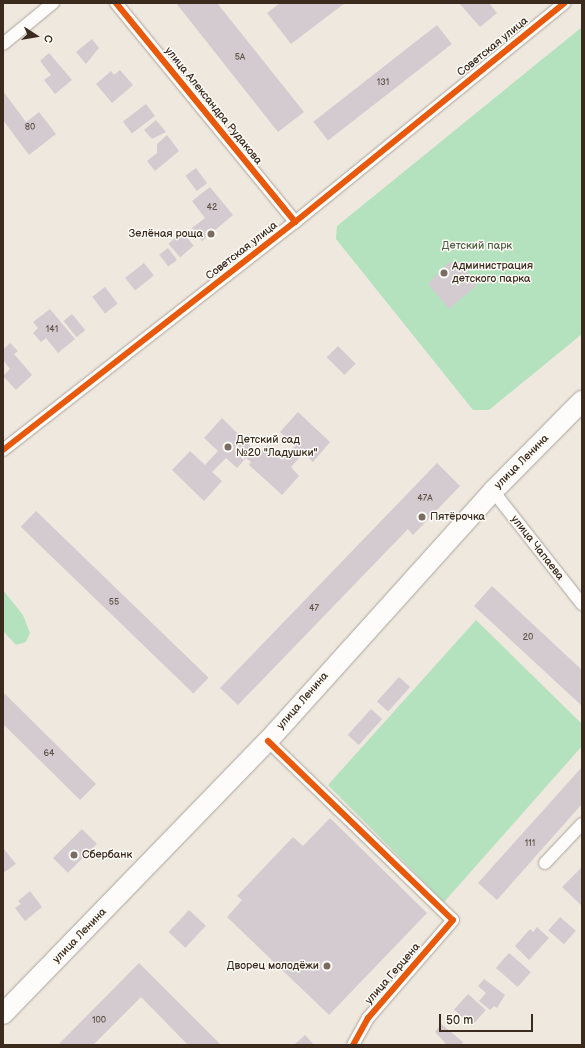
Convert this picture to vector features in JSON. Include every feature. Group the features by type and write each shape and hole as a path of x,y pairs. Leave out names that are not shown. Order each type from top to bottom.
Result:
{"main road":[{"name":"улица Ленина","path":"3,1014 268,741 493,491 582,401"}],"street":[{"path":"3,44 53,3"},
{"name":"улица Александра Рудакова","path":"116,3 295,222"},
{"name":"Советская улица","path":"3,450 295,222 564,3"},
{"name":"улица Чапаева","path":"493,491 582,604"},
{"name":"улица Герцена","path":"268,741 453,920 368,1018 353,1045"},
{"path":"545,863 582,824"}],"green space":[{"name":"Детский парк","path":"582,27 582,334 489,410 473,410 336,239 337,226"},
{"path":"3,590 23,615 30,633 26,642 16,645 3,631"},
{"path":"476,620 582,724 582,746 444,902 328,785"}],"building":[{"path":"176,3 217,3 304,112 278,132"},
{"path":"280,3 345,3 291,44 267,13"},
{"path":"459,3 489,3 497,13 480,27"},
{"path":"437,25 452,44 328,141 313,122"},
{"path":"92,39 99,48 86,64 76,52"},
{"path":"49,53 72,80 55,94 44,80 51,75 40,61"},
{"path":"120,70 133,85 112,103 96,84 111,71 114,75"},
{"path":"3,91 26,122 39,112 56,134 29,155 3,120"},
{"path":"146,104 155,116 132,133 123,121"},
{"path":"156,120 166,132 152,139 144,130"},
{"path":"167,135 179,151 155,171 147,161 157,153 157,144"},
{"path":"196,168 207,183 197,191 185,176"},
{"path":"210,187 233,215 202,241 192,228 205,218 192,201"},
{"path":"182,232 194,246 180,257 168,244"},
{"path":"168,248 177,260 168,267 159,255"},
{"path":"450,261 453,266 459,262 477,285 449,309 428,284"},
{"path":"144,263 154,276 135,290 125,278"},
{"path":"105,287 118,304 105,313 92,297"},
{"path":"50,309 75,339 58,353 46,338 41,342 33,333 38,328 33,322"},
{"path":"72,314 85,330 77,337 63,321"},
{"path":"10,343 18,351 14,354 32,375 16,390 3,376 10,369 3,360 3,350"},
{"path":"338,346 356,364 344,375 327,357"},
{"path":"298,412 330,442 313,462 304,453 291,467 299,476 282,495 249,465 251,462 246,458 237,468 226,458 212,472 222,481 204,501 172,470 190,451 205,465 218,451 204,438 222,418 258,454 267,445 282,460 295,446 280,432"},
{"path":"437,463 460,486 413,535 408,529 238,705 220,688"},
{"path":"36,511 209,678 193,694 21,527"},
{"path":"492,586 582,670 582,706 474,606"},
{"path":"399,677 410,687 388,712 377,702"},
{"path":"3,692 96,784 80,800 3,724"},
{"path":"371,709 382,719 359,745 348,735"},
{"path":"582,767 582,804 497,900 478,883"},
{"name":"Дворец молодёжи","path":"330,818 427,913 329,1015 227,917 242,900 237,896 293,837 303,846"},
{"path":"82,829 97,844 68,873 53,858"},
{"path":"3,848 16,864 3,873"},
{"path":"582,867 582,906 562,887"},
{"path":"30,891 42,907 25,921 15,908 21,904 18,901"},
{"path":"189,910 206,926 185,948 169,932"},
{"path":"560,917 576,931 564,944 548,931"},
{"path":"537,927 549,938 529,960 515,946 530,929 533,932"},
{"path":"509,953 531,972 518,987 496,968"},
{"path":"139,963 221,1045 188,1045 141,997 93,1045 58,1045"},
{"path":"484,979 505,995 497,1008 494,1006 490,1010 479,1001 486,993 478,986"},
{"path":"468,994 486,1010 472,1026 454,1010"},
{"path":"441,1024 463,1042 461,1045 447,1045 435,1032"},
{"path":"305,1035 314,1045 295,1044"}],"cycle path":[{"path":"116,3 295,222"},
{"path":"3,450 295,222 564,3"},
{"path":"268,741 453,920 368,1018 353,1045"}],"place":[{"name":"Зелёная роща","path":"211,234"},
{"name":"Администрация детского парка","path":"444,273"},
{"name":"Детский сад №20 \"Ладушки\"","path":"228,447"},
{"name":"Пятёрочка","path":"422,517"},
{"name":"Сбербанк","path":"74,855"},
{"name":"Дворец молодёжи","path":"327,966"}]}
